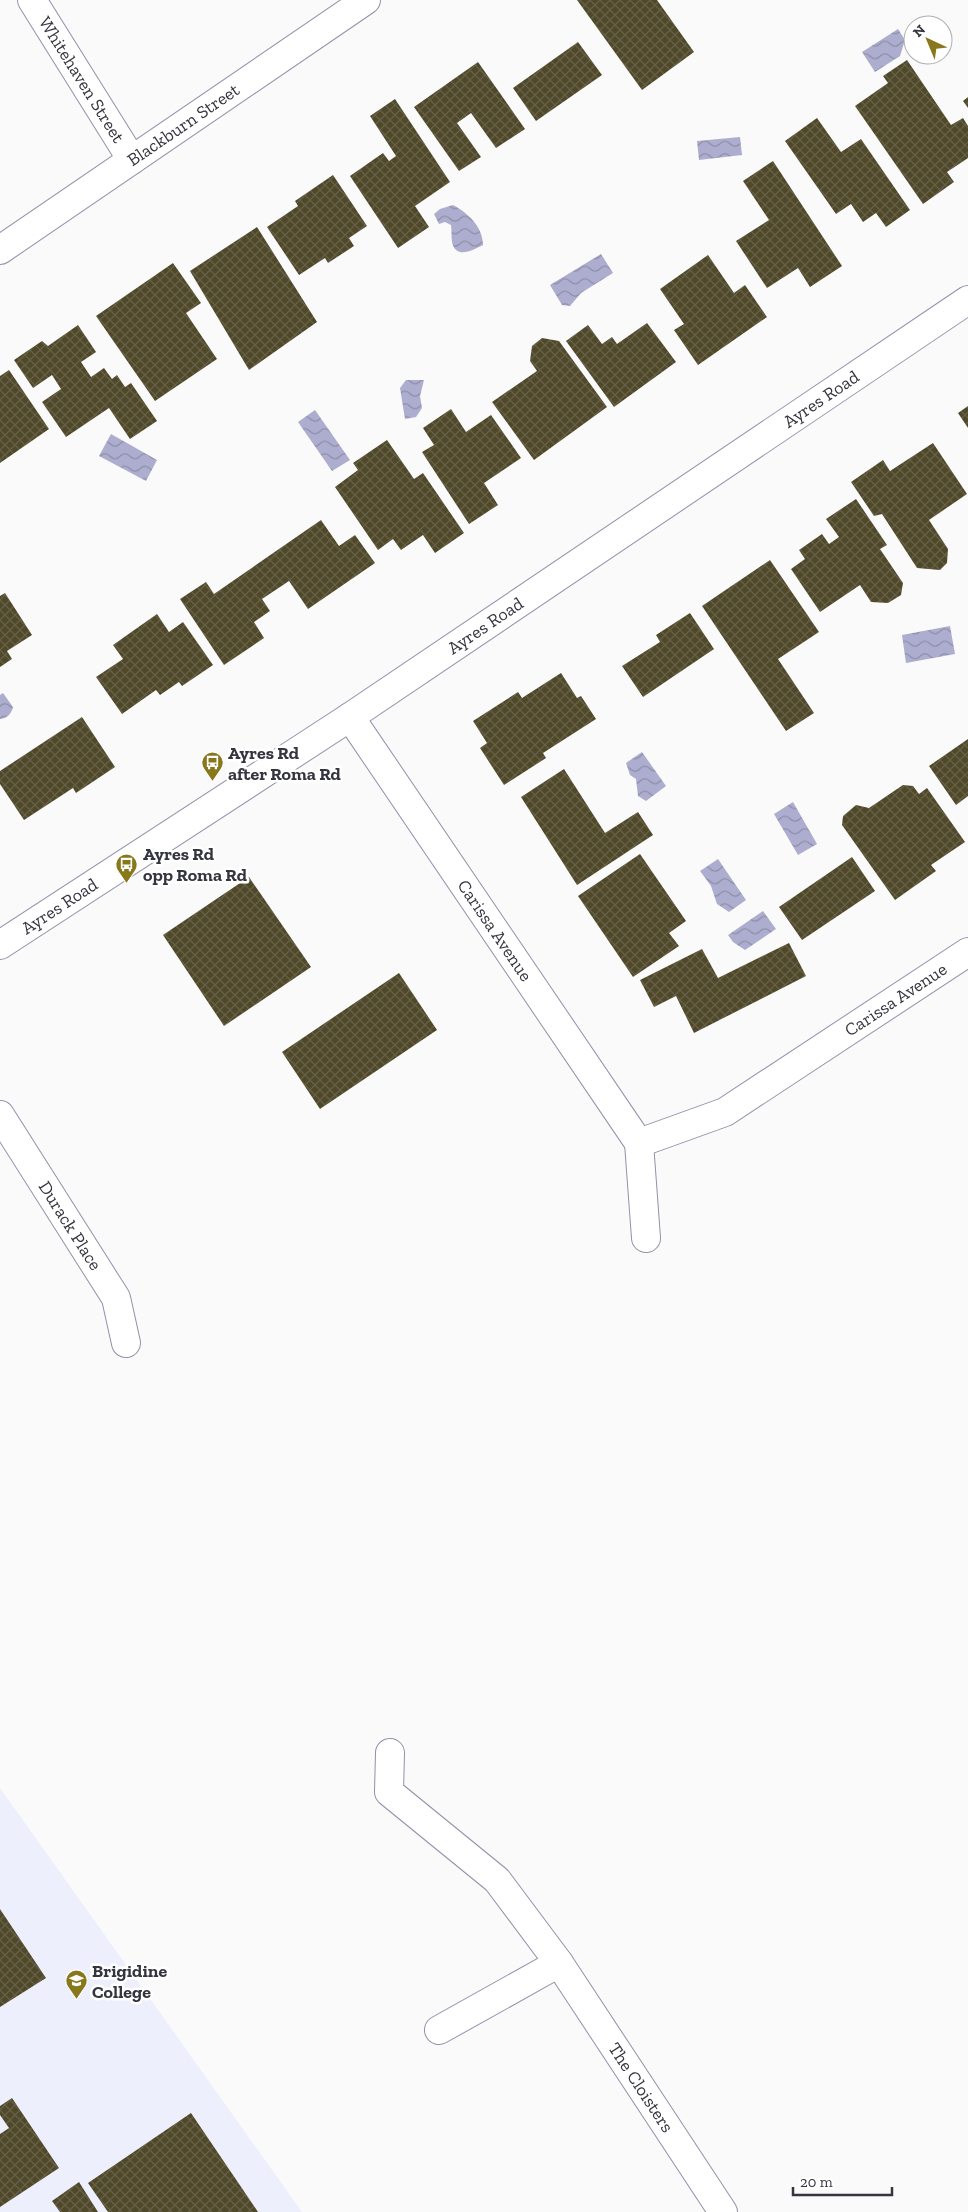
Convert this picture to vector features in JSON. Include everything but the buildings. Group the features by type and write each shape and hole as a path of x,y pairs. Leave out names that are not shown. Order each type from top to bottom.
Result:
{"street":[{"name":"Whitehaven Street","path":"32,0 132,160"},
{"name":"Blackburn Street","path":"0,250 366,0"},
{"name":"Ayres Road","path":"0,945 350,716 968,300"},
{"name":"Carissa Avenue","path":"350,716 639,1143 725,1112 968,952"},
{"name":"Durack Place","path":"0,1115 116,1298 126,1343"},
{"path":"639,1143 646,1238"},
{"name":"The Cloisters","path":"390,1753 389,1792 497,1880 559,1963 723,2212"},
{"path":"439,2030 559,1963"}],"shaded area":[{"name":"Brigidine College","path":"0,1788 302,2212 0,2212"}],"water":[{"path":"898,29 903,37 900,56 875,72 862,52"},
{"path":"740,137 742,155 699,160 697,141"},
{"path":"453,205 474,221 480,232 483,245 465,252 457,251 454,248 451,225 445,222 439,224 434,214 440,209"},
{"path":"601,254 613,273 581,293 570,306 562,305 550,285"},
{"path":"406,380 424,380 420,396 422,408 416,417 405,419 400,388"},
{"path":"315,410 350,460 332,471 298,422"},
{"path":"111,434 157,460 146,481 99,456"},
{"path":"950,626 955,654 906,663 902,635"},
{"path":"3,693 13,707 9,715 0,719 0,695"},
{"path":"642,752 666,786 646,801 638,796 636,779 630,775 626,763"},
{"path":"793,802 817,844 798,855 774,814"},
{"path":"718,859 746,900 729,912 717,904 711,886 700,871"},
{"path":"763,911 776,929 745,950 733,942 728,935"}],"place":[{"name":"Ayres Rd after Roma Rd","path":"212,782"},
{"name":"Ayres Rd opp Roma Rd","path":"127,883"},
{"name":"Brigidine College","path":"76,2000"}]}
